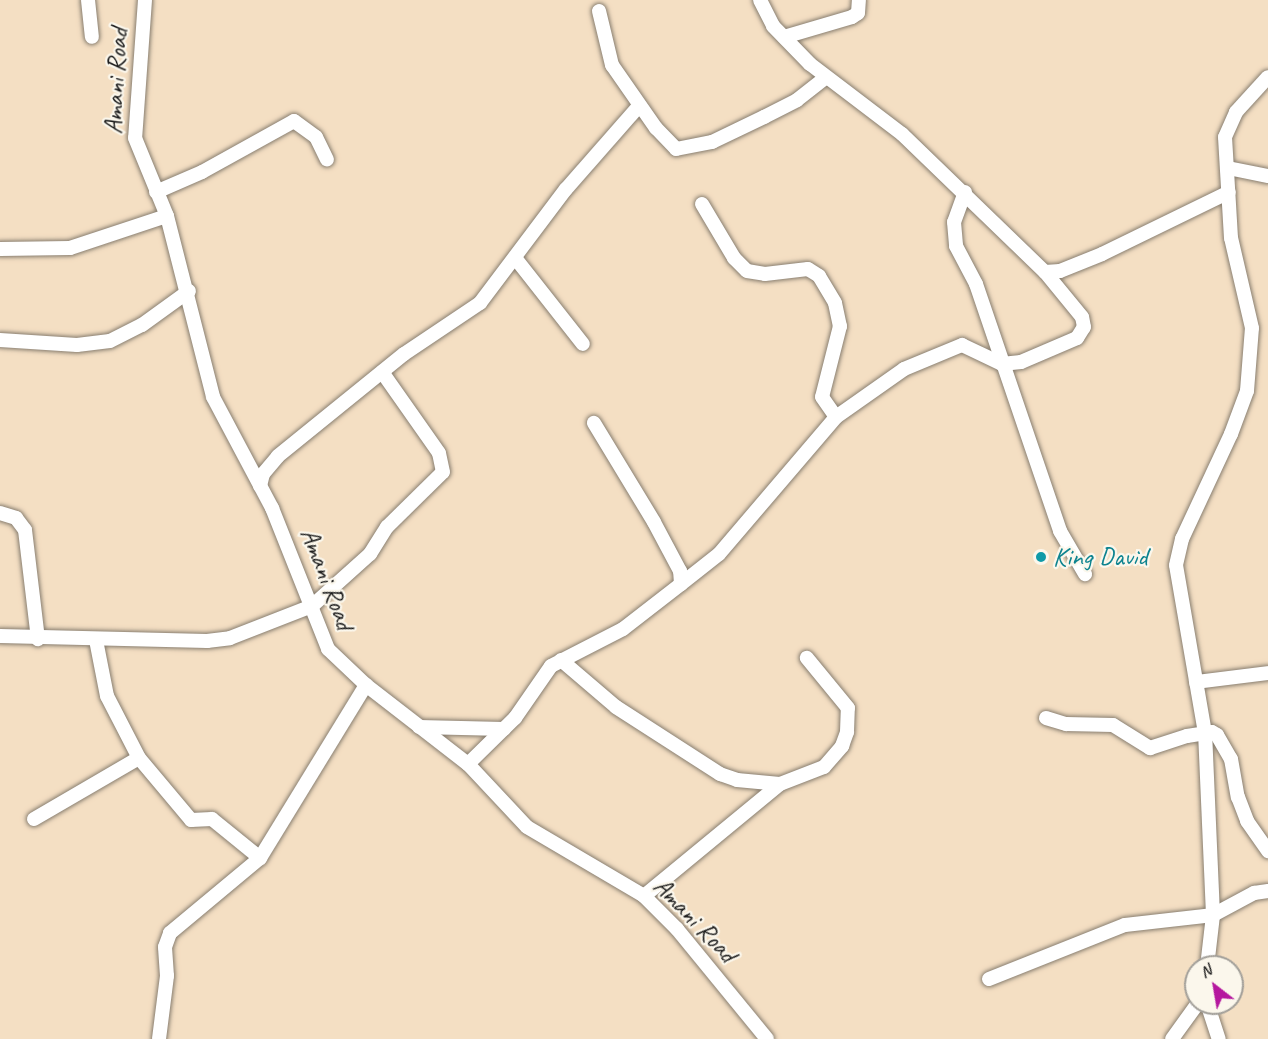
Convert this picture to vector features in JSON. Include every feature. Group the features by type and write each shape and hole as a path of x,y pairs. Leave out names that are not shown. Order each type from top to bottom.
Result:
{"street":[{"path":"88,0 93,37"},
{"name":"Amani Road","path":"145,0 134,120 140,155 167,216 189,291 213,397 260,486 298,566 328,649 366,685 468,764 527,827 644,896 678,929 766,1039"},
{"path":"468,764 522,710 544,673 561,660 622,629 719,554 836,417 904,369 958,346 1002,364 1021,362 1071,342 1084,327 1082,317 1045,272 965,192 902,134 850,92 825,78 784,37 766,14 760,0"},
{"path":"784,37 852,16 858,13 859,0"},
{"path":"599,11 612,65 639,106 676,149 689,148 764,117 825,78"},
{"path":"1208,955 1213,915 1205,733 1176,565 1182,539 1240,411 1253,344 1249,304 1231,238 1227,125 1268,77"},
{"path":"260,486 263,474 278,456 382,372 473,309 516,260 566,189 639,106"},
{"path":"156,192 202,172 294,121 316,137 327,160"},
{"path":"1227,168 1268,176"},
{"path":"965,192 954,222 954,237 976,284 1060,531 1085,574"},
{"path":"1045,272 1060,271 1102,254 1229,192"},
{"path":"702,204 734,258 747,271 765,274 812,270 819,276 835,303 840,326 822,397 836,417"},
{"path":"0,249 70,248 167,216"},
{"path":"516,260 583,344"},
{"path":"0,340 77,345 110,341 142,325 189,291"},
{"path":"1011,387 1021,362"},
{"path":"0,636 96,640 230,638 312,606 370,554 387,527 443,472 439,453 382,372"},
{"path":"594,423 654,522 680,571 681,584"},
{"path":"0,513 16,518 25,530 38,639"},
{"path":"96,640 107,696 139,759 186,816 191,820 212,819 260,858"},
{"path":"644,896 780,784 824,767 842,746 848,732 848,708 842,696 807,658"},
{"path":"561,660 616,707 720,774 737,780 780,784"},
{"path":"1196,682 1268,673"},
{"path":"159,1039 167,976 165,947 170,933 260,858 366,685"},
{"path":"1046,718 1066,724 1113,725 1150,748 1212,732 1223,743 1247,820 1268,852"},
{"path":"420,727 504,729"},
{"path":"34,819 139,759"},
{"path":"989,979 1125,925 1213,915 1254,893 1268,891"},
{"path":"1172,1039 1189,1015"},
{"path":"1211,1015 1219,1039"}],"place":[{"name":"King David","path":"1041,557"}]}
